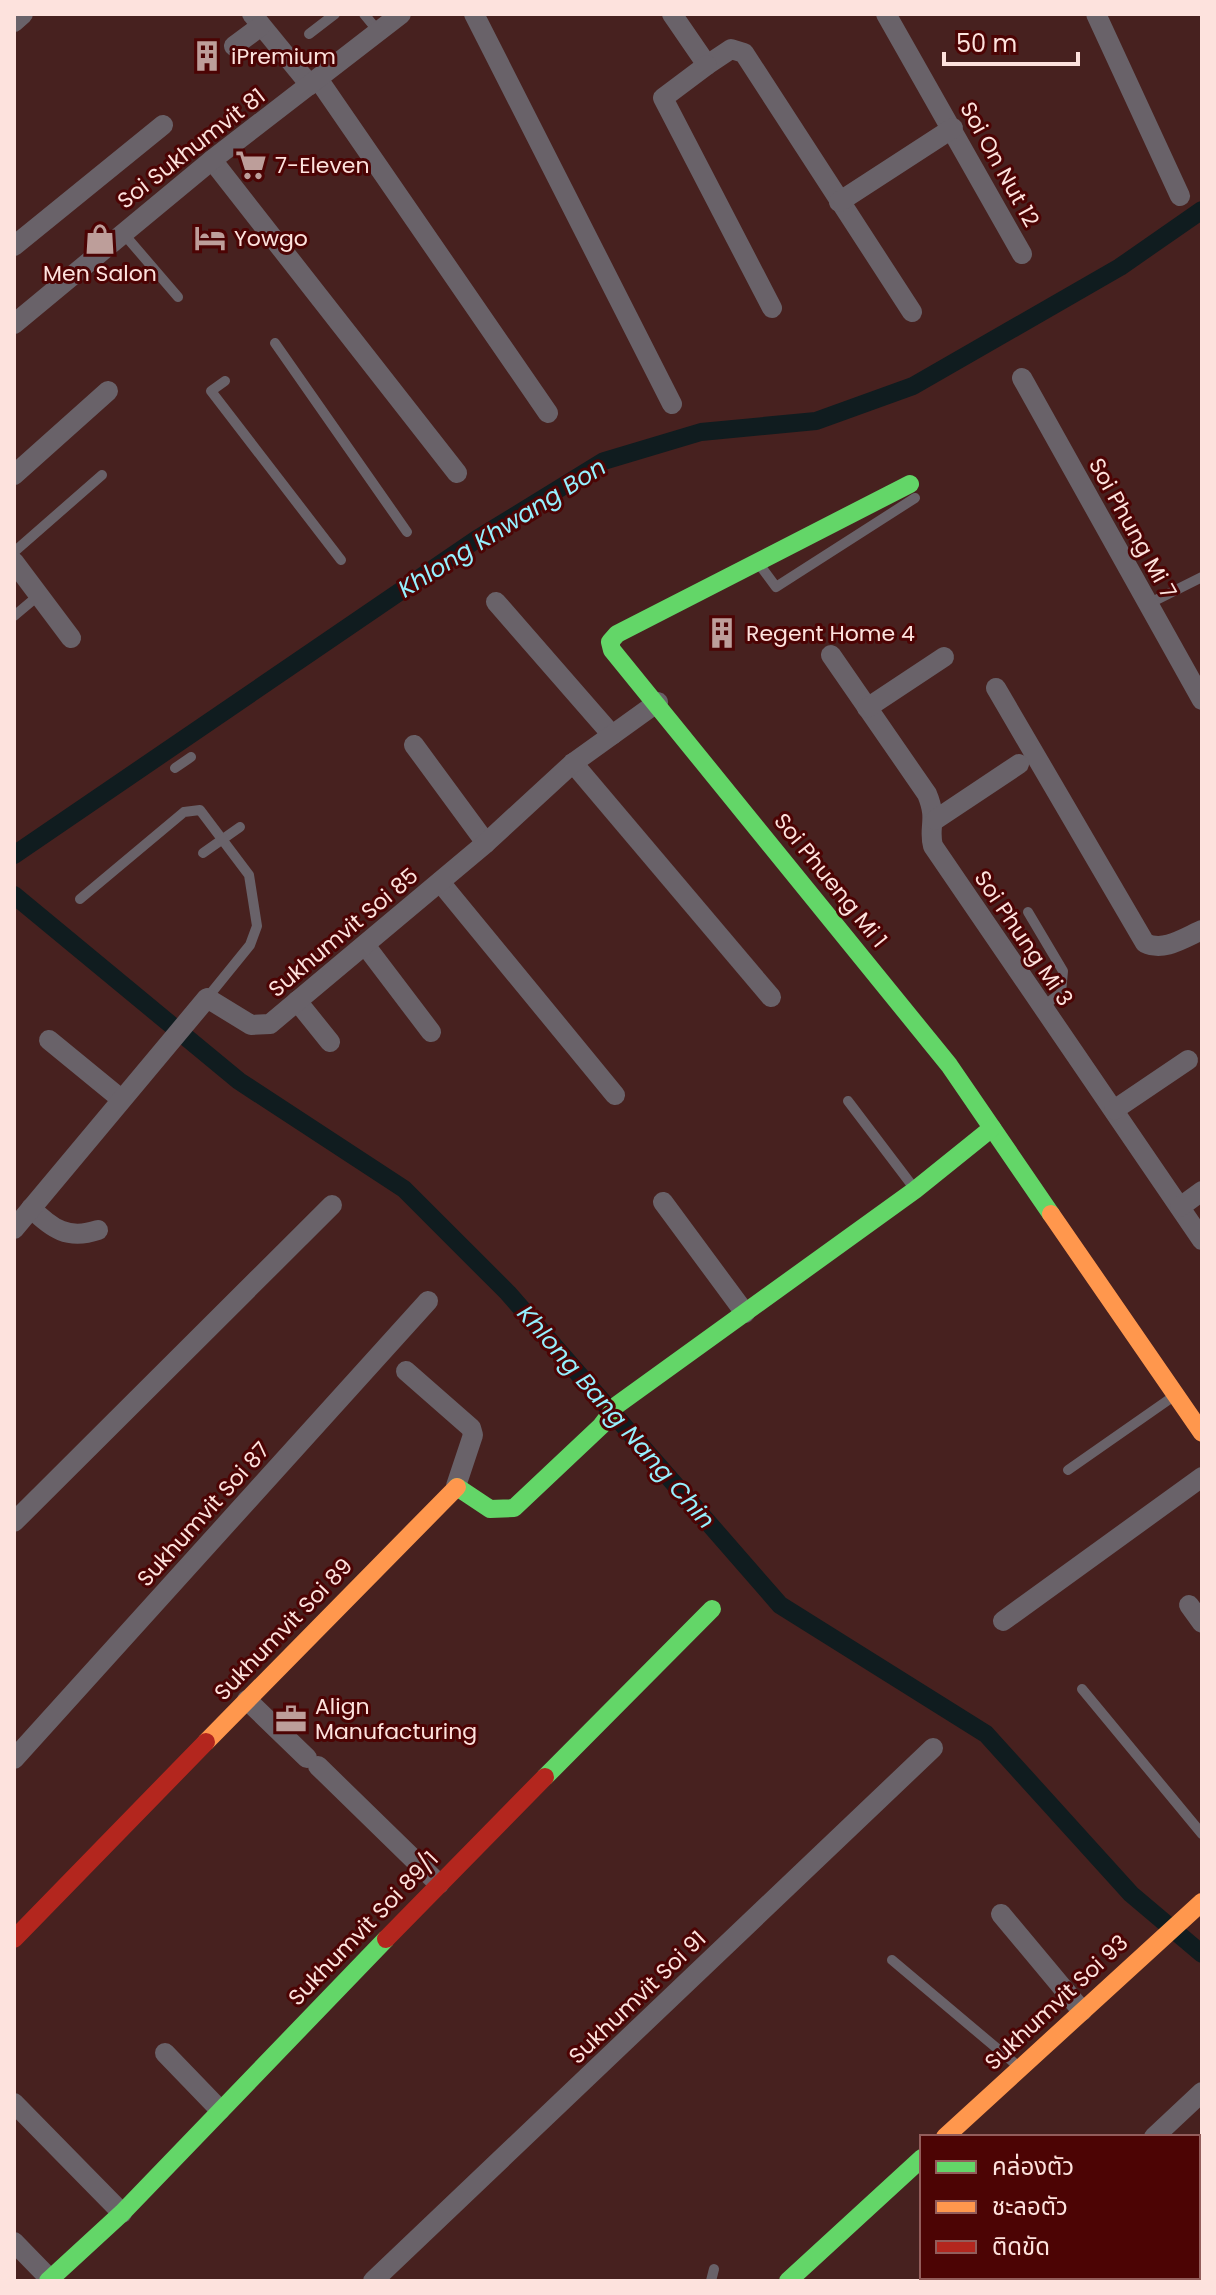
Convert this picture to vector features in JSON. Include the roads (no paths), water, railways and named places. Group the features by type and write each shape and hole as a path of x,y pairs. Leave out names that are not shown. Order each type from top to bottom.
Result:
{"street":[{"path":"14,22 23,14"},
{"name":"Soi Sukhumvit 81","path":"14,324 212,160 401,14"},
{"path":"474,14 672,404"},
{"path":"672,14 707,65"},
{"name":"Soi On Nut 12","path":"886,14 1022,254"},
{"path":"1096,14 1180,196"},
{"path":"234,46 257,20 314,82 548,413"},
{"path":"772,308 663,98 731,49 744,53 912,312"},
{"path":"14,246 163,125"},
{"path":"839,202 953,128"},
{"path":"212,160 322,308 457,473"},
{"name":"Soi Phung Mi 7","path":"1022,378 1202,700"},
{"path":"14,475 108,391"},
{"name":"Soi Phueng Mi 1","path":"913,491 757,561 617,634 610,642 612,650 658,702 949,1065 1202,1433"},
{"path":"14,562 71,638"},
{"path":"496,602 612,735"},
{"name":"Soi Phung Mi 3","path":"831,655 927,794 935,820 931,838 933,846 1202,1240"},
{"path":"867,708 944,657"},
{"path":"996,688 1145,943 1155,947 1169,945 1202,930"},
{"name":"Sukhumvit Soi 85","path":"207,998 261,1027 297,1001 440,882 573,763 658,702"},
{"path":"414,745 486,843"},
{"path":"573,763 771,997"},
{"path":"935,820 1019,764"},
{"path":"440,882 615,1095"},
{"path":"365,945 431,1032"},
{"path":"98,1230 83,1235 60,1232 20,1218 207,998"},
{"path":"297,1001 330,1042"},
{"path":"49,1040 121,1099"},
{"path":"1114,1110 1188,1060"},
{"path":"406,1371 471,1428 473,1435 456,1486 489,1510 500,1513 514,1508 601,1426 617,1405 915,1190 992,1128"},
{"path":"1180,1207 1202,1191"},
{"path":"663,1202 745,1313"},
{"path":"14,1522 332,1205"},
{"name":"Sukhumvit Soi 87","path":"14,1759 428,1301"},
{"path":"1003,1621 1202,1477"},
{"name":"Sukhumvit Soi 89","path":"14,1939 456,1486"},
{"path":"1189,1605 1202,1623"},
{"name":"Sukhumvit Soi 89/1","path":"49,2280 122,2213 439,1884 712,1609"},
{"path":"247,1700 439,1884"},
{"name":"Sukhumvit Soi 91","path":"373,2281 933,1748"},
{"name":"Sukhumvit Soi 93","path":"947,2135 1201,1903"},
{"path":"1001,1914 1082,2011"},
{"path":"165,2053 220,2110"},
{"path":"1156,2135 1202,2092"},
{"path":"14,2103 122,2213"},
{"path":"788,2281 920,2160"},
{"path":"14,2242 49,2280"}],"lane":[{"path":"309,34 335,14"},
{"path":"364,14 378,31"},
{"path":"123,233 178,297"},
{"path":"275,342 407,532"},
{"path":"225,381 211,391 341,560"},
{"path":"14,552 102,475"},
{"path":"757,561 776,587 913,491"},
{"path":"1148,604 1202,577"},
{"path":"14,616 39,595"},
{"path":"175,768 191,757"},
{"path":"80,899 187,810 200,810 249,875 257,926 250,945 207,998"},
{"path":"203,853 240,827"},
{"path":"1028,912 1063,971 1061,993 1042,1007"},
{"path":"848,1101 915,1190"},
{"path":"1068,1470 1176,1395"},
{"path":"1082,1689 1202,1834"},
{"path":"892,1960 1020,2068"},
{"path":"711,2281 714,2269"}],"waterway":[{"name":"Khlong Khwang Bon","path":"14,855 477,539 604,461 701,432 816,421 913,386 1120,267 1202,210"},
{"name":"Khlong Bang Nang Chin","path":"14,895 239,1081 404,1189 508,1293 780,1605 986,1734 1131,1894 1202,1954"}],"place":[{"name":"iPremium","path":"207,56"},
{"name":"7-Eleven","path":"251,165"},
{"name":"Yowgo","path":"210,238"},
{"name":"Men Salon","path":"100,239"},
{"name":"Regent Home 4","path":"722,633"},
{"name":"Align Manufacturing","path":"291,1719"}]}
